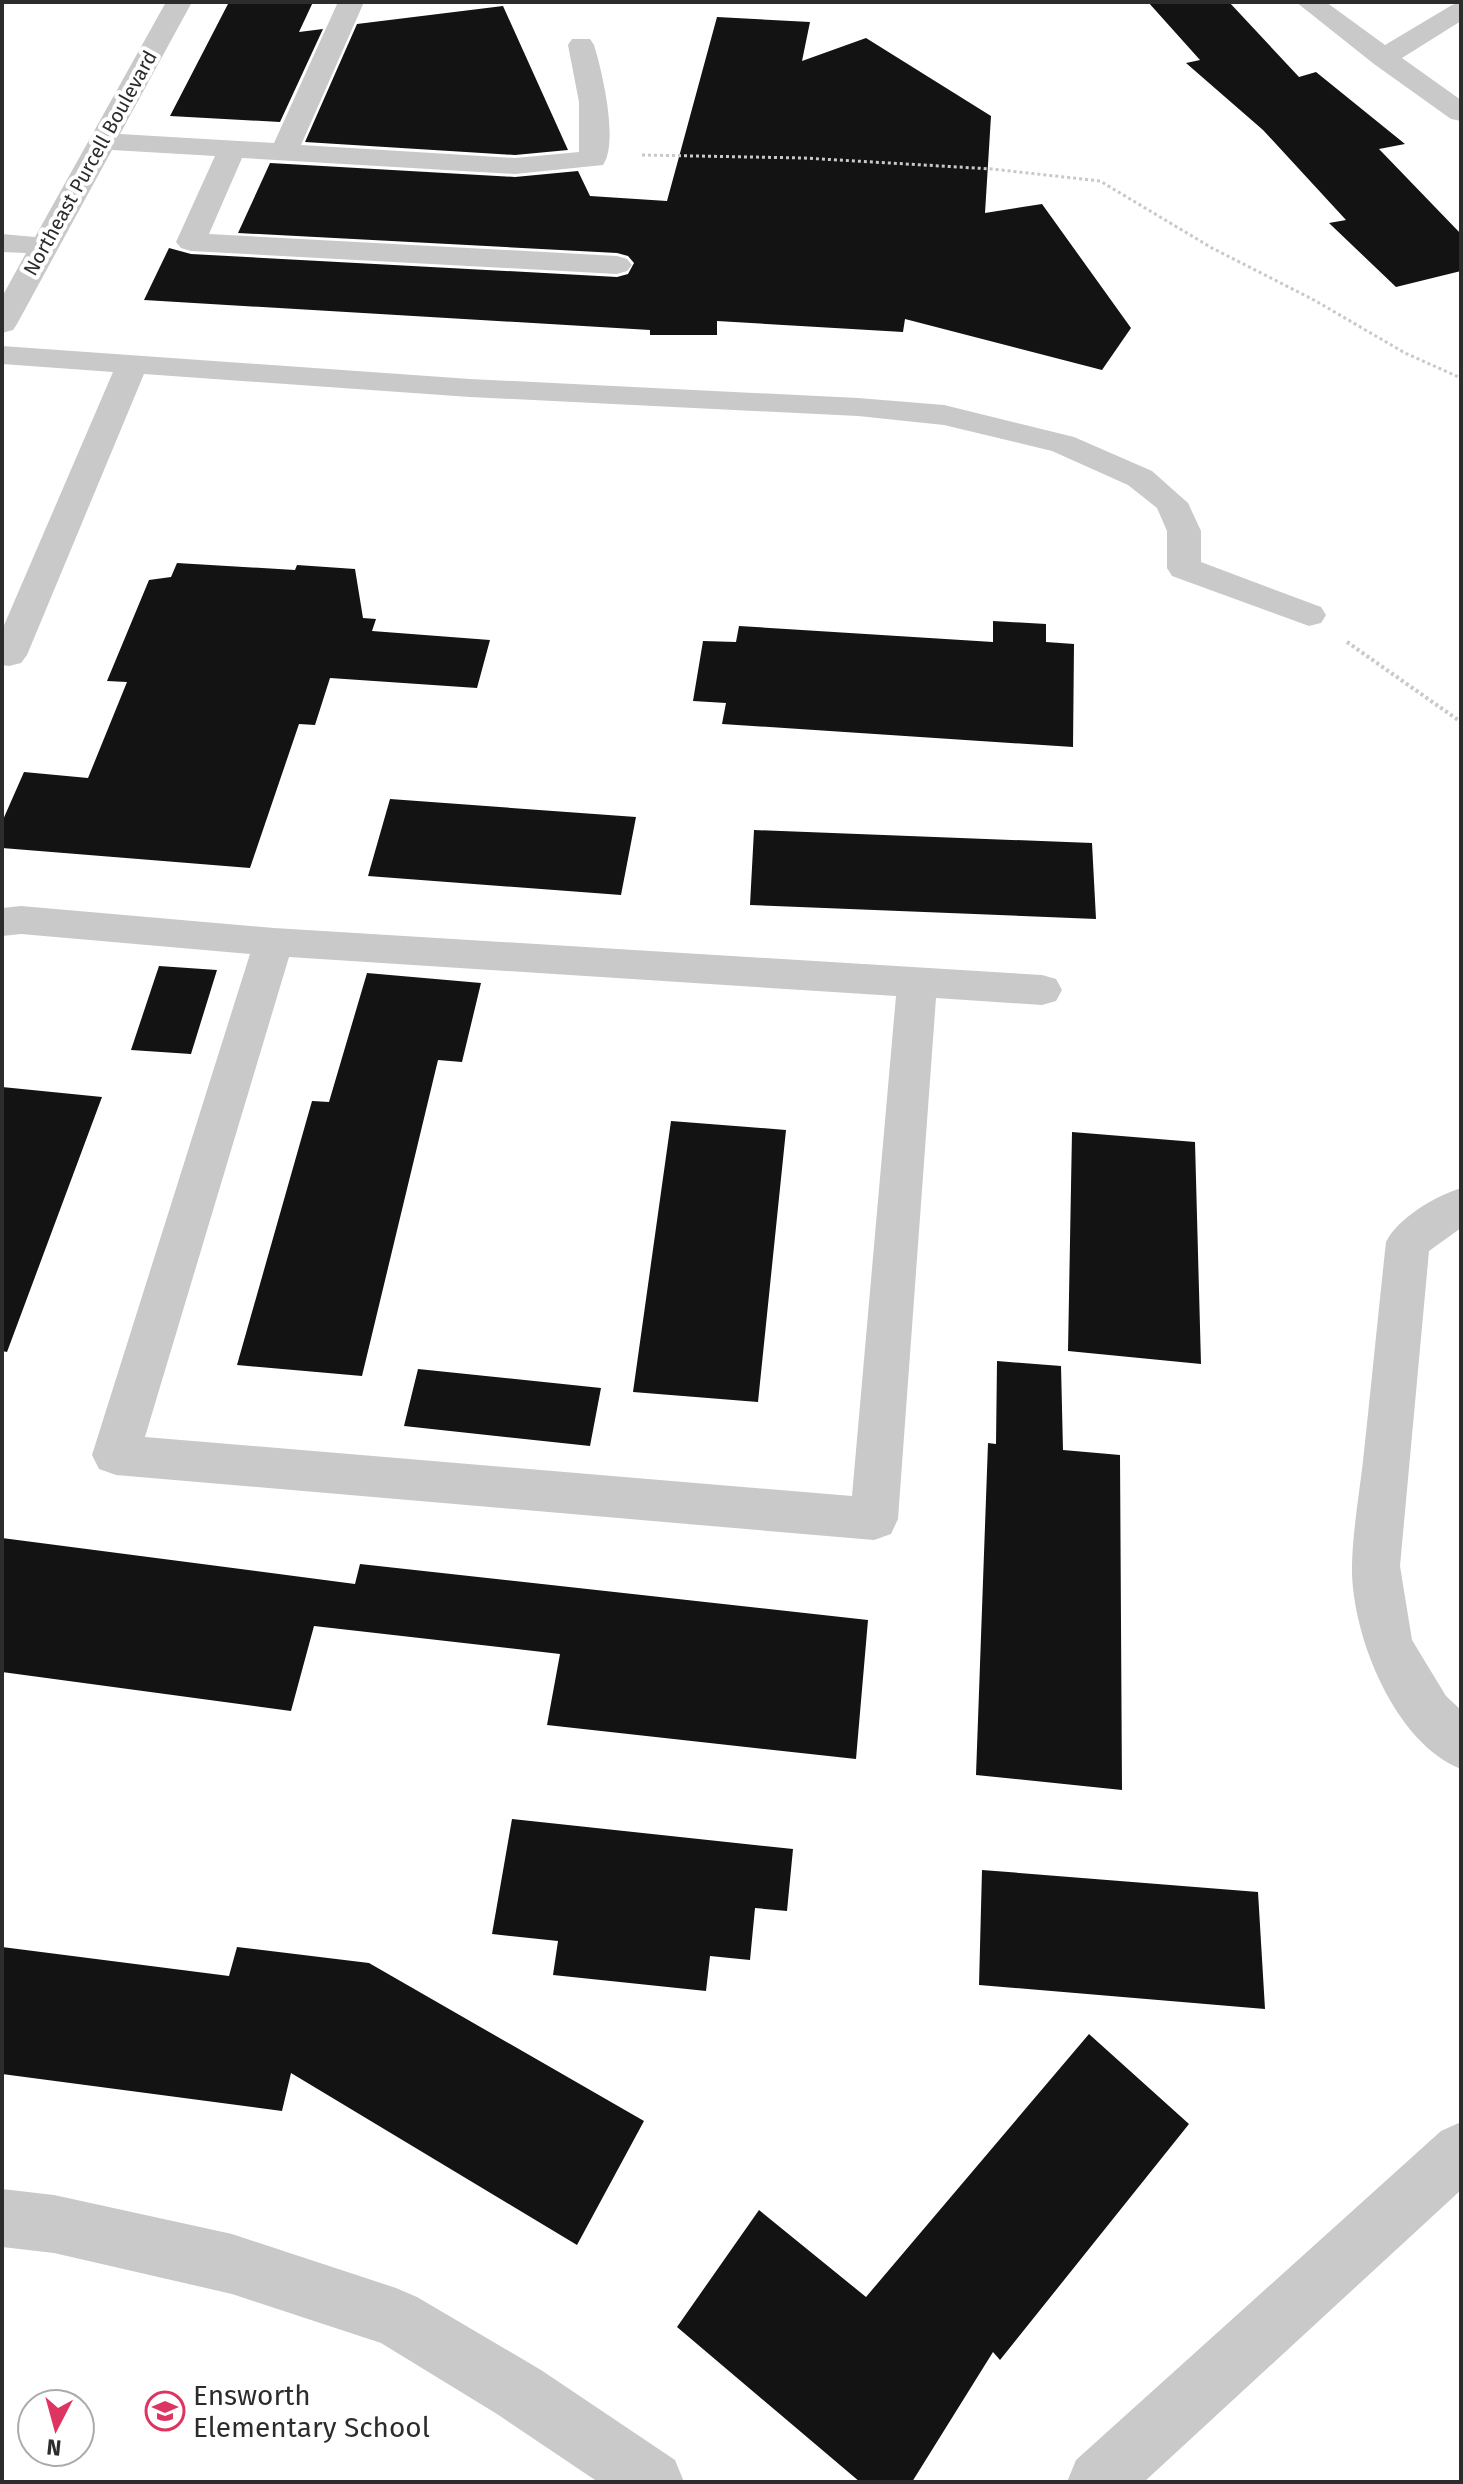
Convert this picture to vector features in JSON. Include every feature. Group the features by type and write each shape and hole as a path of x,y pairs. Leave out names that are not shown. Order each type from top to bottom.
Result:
{"street":[{"name":"Northeast Purcell Boulevard","path":"2,324 179,2"},
{"path":"284,152 351,2"},
{"path":"1309,2 1461,113"},
{"path":"1383,58 1461,10"},
{"path":"104,141 515,166 593,159 596,115 591,78 581,45"},
{"path":"232,149 191,242 617,265"},
{"path":"2,243 44,246"},
{"path":"2,355 470,388 858,407 944,415 1063,444 1140,478 1171,503 1184,531 1184,568 1309,615"},
{"path":"9,655 132,365"},
{"path":"2,922 21,920 274,942 1042,990"},
{"path":"274,942 116,1455 874,1519 917,984"},
{"path":"1461,1205 1408,1242 1376,1566 1388,1645 1428,1713 1461,1745"},
{"path":"1098,2482 1461,2151"},
{"path":"2,2218 54,2224 232,2264 396,2318 519,2392 653,2482"}],"path":[{"path":"593,159 654,154 804,158 992,169 1100,181 1212,248 1314,300 1405,353 1461,378"},
{"path":"1309,615 1461,722"}],"building":[{"path":"229,2 313,2 299,32 323,29 280,122 170,116"},
{"path":"1148,2 1229,2 1299,77 1316,72 1405,144 1379,149 1461,234 1461,271 1396,287 1329,223 1346,220 1263,130 1186,63 1200,60"},
{"path":"503,6 568,150 515,155 305,142 357,24"},
{"path":"717,17 810,22 802,61 866,38 991,116 985,213 1042,204 1131,328 1102,370 905,319 903,332 717,321 717,335 650,335 650,330 144,300 169,248 191,254 617,277 628,274 634,263 628,256 617,253 238,233 270,163 515,177 578,171 590,196 667,201"},
{"path":"177,563 295,570 297,565 355,569 363,618 376,619 372,631 490,640 477,688 330,678 315,725 299,724 250,868 2,848 2,822 24,772 88,778 127,682 107,681 149,580 171,577"},
{"path":"993,621 1046,624 1046,642 1074,644 1073,747 722,724 726,703 693,701 703,641 736,642 739,626 993,642"},
{"path":"390,799 636,817 621,895 368,876"},
{"path":"754,830 1092,843 1096,919 750,905"},
{"path":"159,966 217,970 191,1054 131,1050"},
{"path":"367,973 481,983 462,1062 438,1060 362,1376 237,1365 312,1101 329,1102"},
{"path":"2,1087 102,1097 7,1352 2,1351"},
{"path":"671,1121 786,1130 758,1402 633,1392"},
{"path":"1072,1132 1195,1142 1201,1364 1068,1351"},
{"path":"997,1361 1061,1366 1063,1450 1120,1455 1122,1790 976,1775 988,1443 996,1444"},
{"path":"418,1369 601,1388 590,1446 404,1426"},
{"path":"2,1538 355,1584 360,1564 868,1620 856,1759 547,1725 560,1654 314,1626 291,1711 2,1672"},
{"path":"512,1819 793,1849 787,1911 755,1908 750,1960 710,1956 706,1991 553,1975 558,1941 492,1934"},
{"path":"982,1870 1258,1892 1265,2009 979,1985"},
{"path":"2,1947 229,1976 237,1947 369,1963 644,2121 577,2245 291,2073 282,2111 2,2074"},
{"path":"1089,2034 1189,2124 1000,2360 993,2352 912,2482 860,2482 677,2327 759,2210 866,2297"}],"place":[{"name":"Ensworth Elementary School","path":"165,2411"}]}
